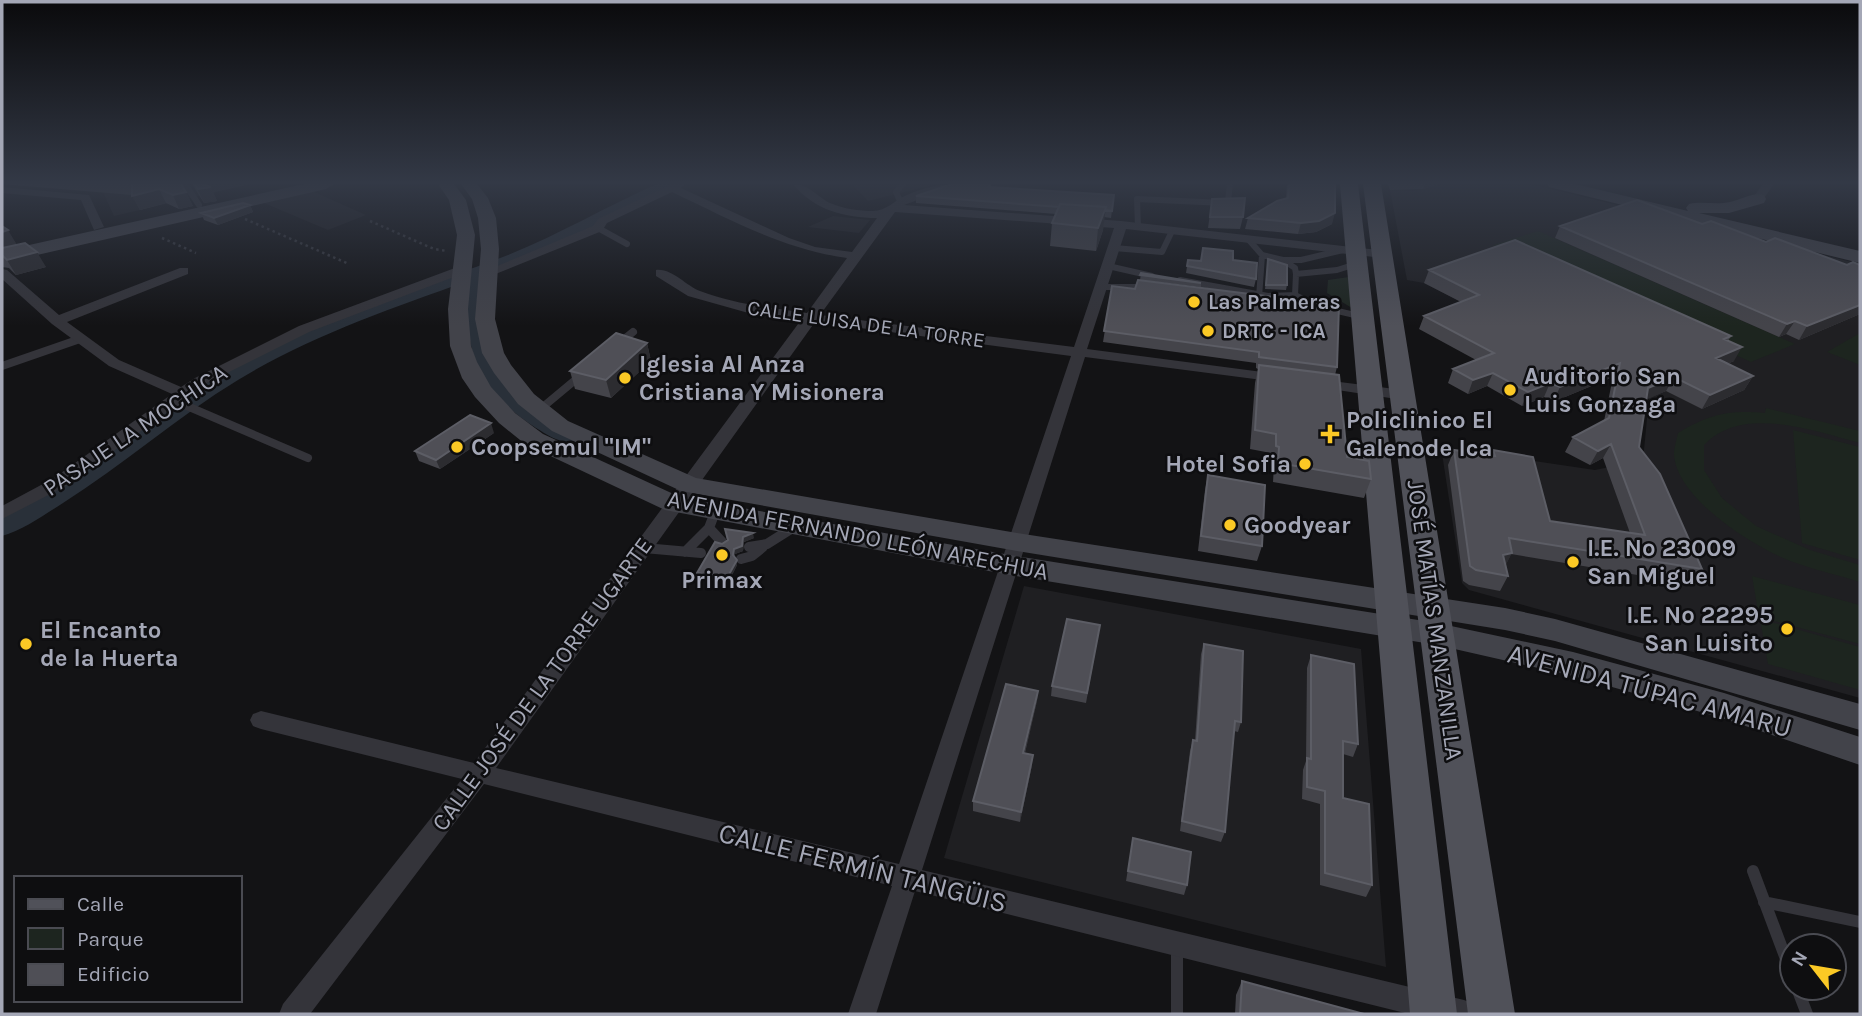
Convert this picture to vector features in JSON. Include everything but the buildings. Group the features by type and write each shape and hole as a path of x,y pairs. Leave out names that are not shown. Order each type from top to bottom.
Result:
{"main road":[{"path":"2,248 78,231"},
{"path":"2,257 117,231"},
{"name":"AVENIDA FERNANDO LEÓN ARECHUA","path":"466,231 458,327 461,348 466,363 484,395 514,425 534,439 682,494 1013,553 1435,621"},
{"name":"AVENIDA FERNANDO LEÓN ARECHUA","path":"487,231 489,272 485,318 493,353 514,384 538,411 682,494 712,520 795,526 1013,553"},
{"name":"JOSÉ MATÍAS MANZANILLA","path":"1356,231 1393,614 1444,1012"},
{"name":"JOSÉ MATÍAS MANZANILLA","path":"1364,231 1360,255 1403,395 1492,1014"},
{"path":"1761,231 1860,257"},
{"path":"1764,231 1860,252"},
{"name":"AVENIDA TÚPAC AMARU","path":"1435,621 1555,630 1860,717"},
{"name":"AVENIDA TÚPAC AMARU","path":"1435,621 1573,664 1724,706 1860,751"}],"street":[{"path":"489,272 590,231"},
{"path":"765,231 785,242 813,250 856,256"},
{"name":"CALLE JOSÉ DE LA TORRE UGARTE","path":"293,1014 479,774 875,231"},
{"path":"862,1014 1111,257 1127,231"},
{"path":"1176,231 1360,255"},
{"name":"PASAJE LA MOCHICA","path":"2,513 60,482 177,397 211,376 304,329 465,262"},
{"path":"57,321 184,271"},
{"name":"CALLE LUISA DE LA TORRE","path":"661,272 692,293 752,310 1403,395"},
{"path":"2,273 80,339 177,397"},
{"name":"CALLE FERMÍN TANGÜIS","path":"261,720 1444,1012"}],"lane":[{"path":"604,231 627,244"},
{"path":"1111,257 1162,253 1172,231"},
{"path":"1248,239 1262,255 1283,260 1360,255"},
{"path":"1259,296 1262,255"},
{"path":"1296,274 1337,270 1360,255"},
{"path":"1111,257 1136,274 1162,278"},
{"path":"1283,260 1295,268 1295,295"},
{"path":"1175,279 1348,312 1363,317 1363,320"},
{"path":"1101,287 1136,285 1163,288"},
{"path":"1204,293 1285,298 1295,295 1322,308"},
{"path":"612,349 633,332"},
{"path":"2,366 80,339"},
{"path":"538,411 591,367"},
{"path":"177,397 308,458"},
{"path":"685,552 712,520 722,542"},
{"path":"741,559 752,556 795,526"},
{"path":"749,547 767,544"},
{"path":"642,548 701,553"},
{"path":"1753,871 1778,938"},
{"path":"1764,902 1860,922"},
{"path":"1177,944 1177,1014"}],"path":[{"path":"147,231 197,253"},
{"path":"272,231 349,264"},
{"path":"394,231 465,262"}],"shaded area":[{"path":"1398,231 1726,231 1860,264 1860,698 1469,590 1462,583 1441,447 1595,470 1643,460 1649,398 1424,283 1407,280"},
{"path":"1024,586 1361,649 1386,967 944,858"}],"green space":[{"path":"1539,231 1795,344 1751,362 1493,245"},
{"path":"1349,277 1352,308 1327,293 1328,280"},
{"path":"1860,333 1860,365 1827,352"},
{"path":"1766,408 1860,431 1860,443 1779,424 1738,426 1720,433 1704,445 1704,470 1722,498 1756,526 1810,550 1860,565 1860,582 1793,562 1739,534 1703,504 1688,488 1678,471 1674,454 1678,433 1710,418 1741,412 1765,413"},
{"path":"1793,430 1860,447 1860,560 1802,543"},
{"path":"1752,576 1860,605 1860,644 1759,617"},
{"path":"1760,619 1860,647 1860,690 1768,664"}],"waterway":[{"path":"477,272 573,231"},
{"path":"2,528 70,489 197,398 264,357 334,325 477,272"},
{"path":"477,272 475,325 485,362 494,378 520,406 568,437"}],"place":[{"name":"Las Palmeras","path":"1194,302"},
{"name":"DRTC - ICA","path":"1208,331"},
{"name":"Iglesia Al Anza Cristiana Y Misionera","path":"625,378"},
{"name":"Auditorio San Luis Gonzaga","path":"1510,390"},
{"name":"Policlinico El Galenode Ica","path":"1330,434"},
{"name":"Coopsemul \"IM\"","path":"457,447"},
{"name":"Hotel Sofia","path":"1305,464"},
{"name":"Goodyear","path":"1230,525"},
{"name":"Primax","path":"722,555"},
{"name":"I.E. Nº 23009 San Miguel","path":"1573,562"},
{"name":"I.E. Nº 22295 San Luisito","path":"1787,629"},
{"name":"El Encanto de la Huerta","path":"26,644"}]}
